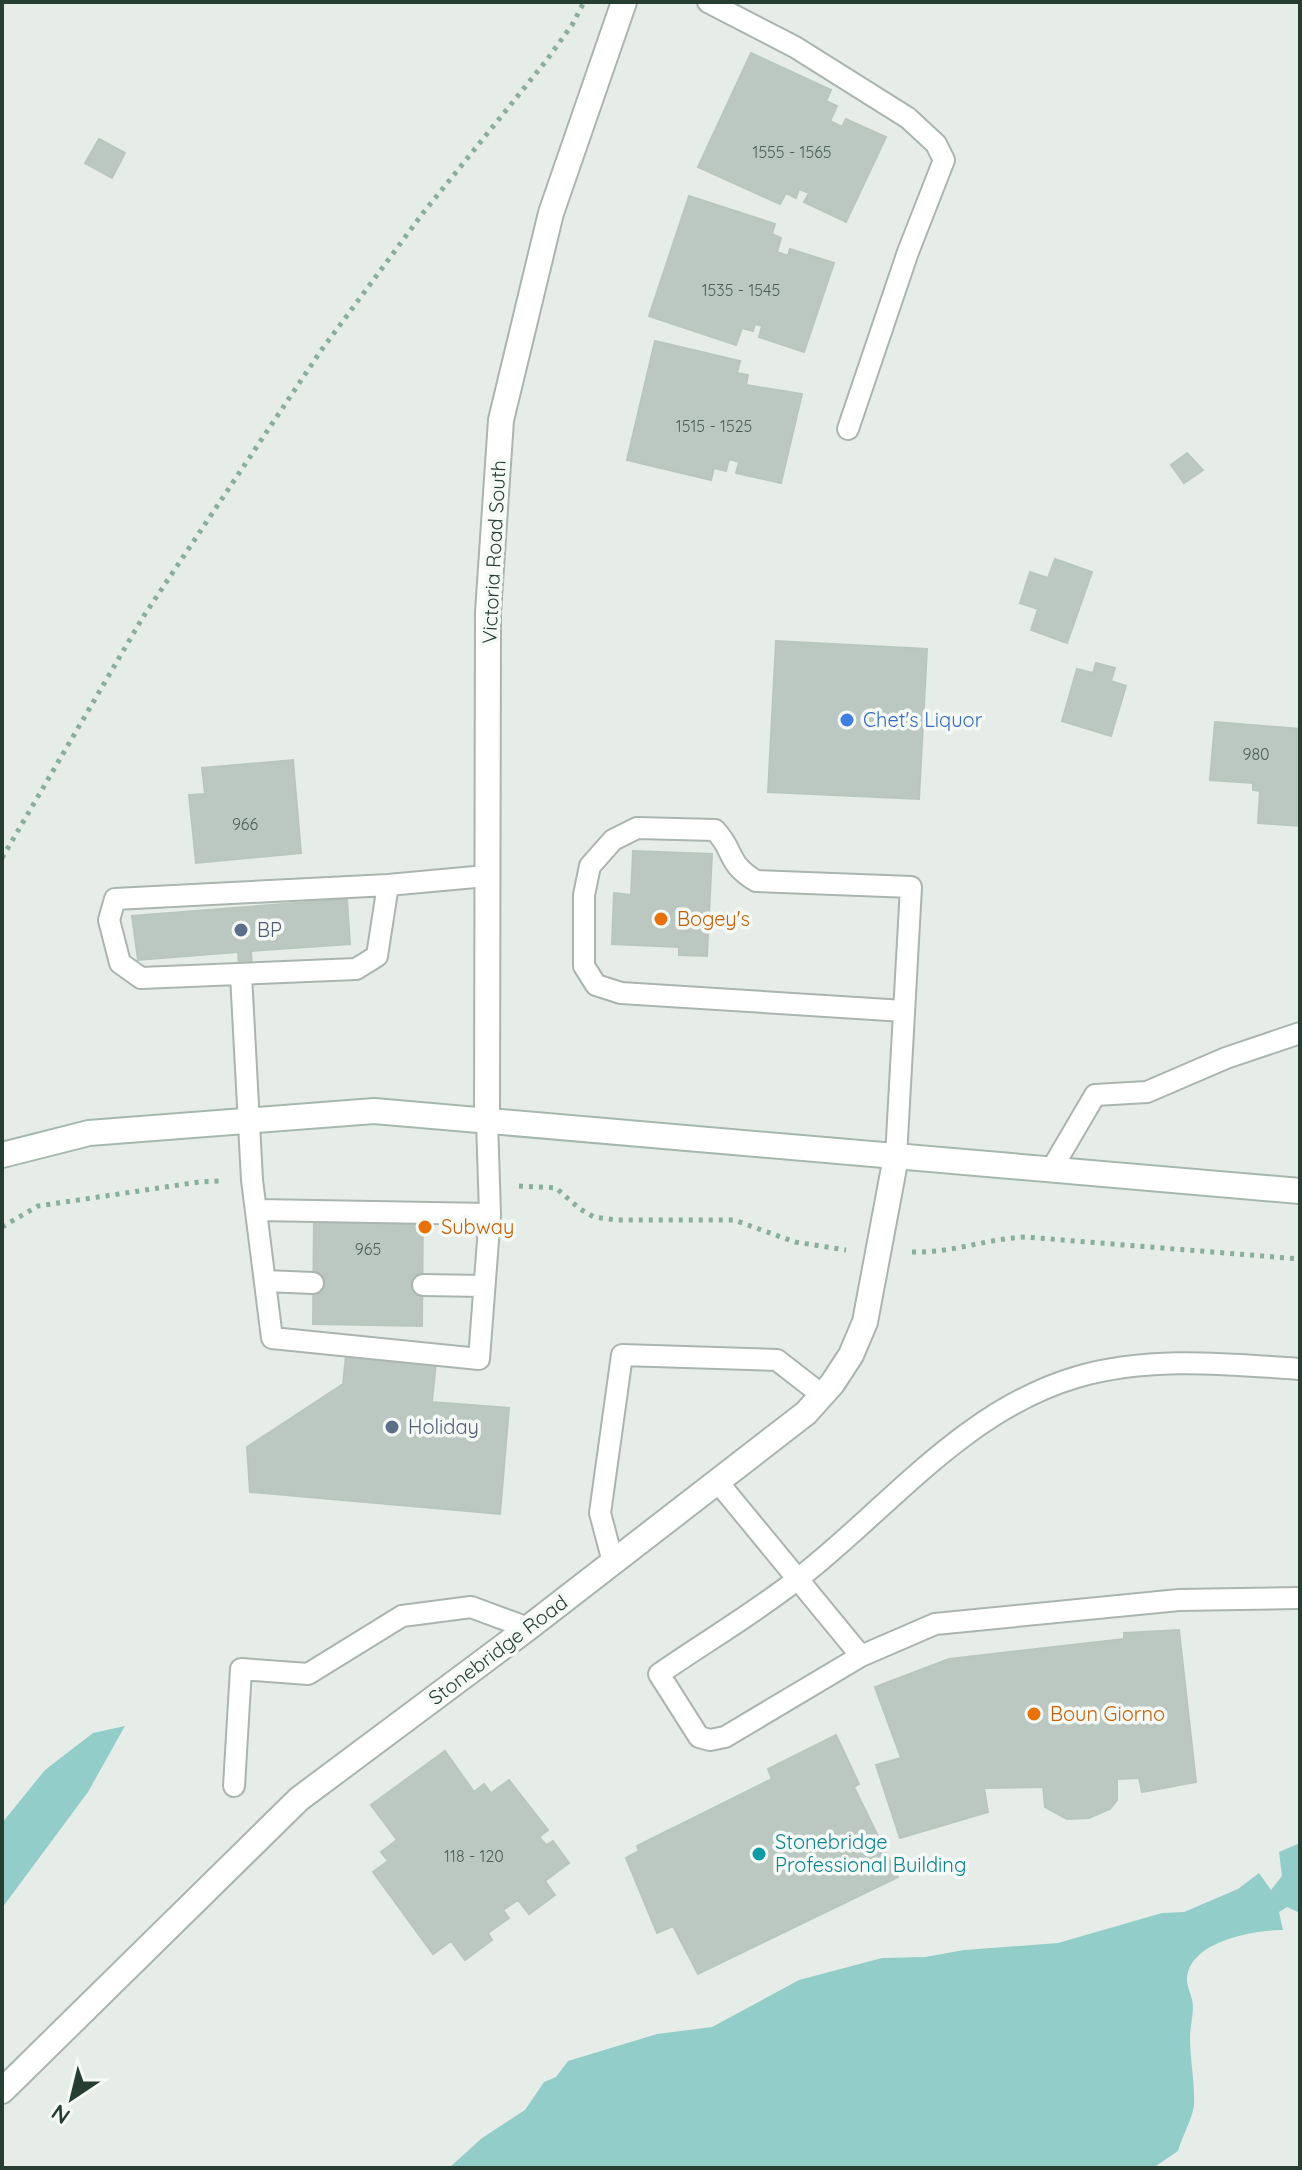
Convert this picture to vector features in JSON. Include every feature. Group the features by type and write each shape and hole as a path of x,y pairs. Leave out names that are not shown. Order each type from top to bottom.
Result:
{"street":[{"name":"Victoria Road South","path":"487,1121 488,612 501,420 551,213 624,2"},
{"path":"2,1155 89,1133 374,1111 1300,1191"},
{"name":"Stonebridge Road","path":"2,2091 299,1799 528,1628 806,1413 851,1355 865,1322 896,1157"}],"lane":[{"path":"708,2 795,47 908,118 936,144 944,160 902,267 848,429"},
{"path":"896,1157 911,887 756,881 740,871 730,857 726,841 715,830 637,828 613,840 590,866 584,895 584,966 596,985 621,993 904,1011"},
{"path":"388,885 377,956 356,969 141,978 120,963 109,920 115,899 388,885 486,876"},
{"path":"241,975 252,1180 272,1338 479,1359 490,1214 487,1121"},
{"path":"1051,1170 1095,1095 1147,1092 1226,1058 1300,1033"},
{"path":"257,1210 490,1214"},
{"path":"265,1281 313,1283"},
{"path":"423,1285 484,1286"},
{"path":"613,1562 600,1513 622,1355 777,1360 822,1395"},
{"path":"1300,1369 1197,1362 1147,1364 1077,1377 1002,1408 918,1474 799,1578 659,1674 699,1737 710,1740 725,1737 861,1656 935,1624 1179,1600 1300,1598"},
{"path":"717,1481 861,1656"},
{"path":"234,1786 241,1669 308,1674 402,1616 471,1607 528,1628"}],"path":[{"path":"2,858 143,617 320,352 423,213 546,61 584,2"},
{"path":"2,1227 38,1206 199,1182 252,1180"},
{"path":"490,1184 556,1188 580,1209 606,1219 734,1220 795,1242 851,1251 936,1253 996,1239 1025,1237 1300,1259"}],"water":[{"path":"125,1726 88,1792 2,1908 2,1823 45,1770 93,1733"},
{"path":"1300,1843 1300,1913 1287,1907 1279,1912 1283,1930 1228,1939 1203,1952 1188,1972 1193,2007 1190,2037 1194,2105 1178,2151 1153,2168 449,2168 482,2138 525,2110 544,2082 556,2077 568,2061 657,2034 712,2027 799,1980 882,1958 925,1957 964,1950 1058,1943 1162,1913 1184,1912 1238,1889 1259,1873 1271,1890 1282,1876 1279,1852"}],"building":[{"path":"751,53 831,90 826,101 837,106 830,121 842,127 846,119 886,137 846,222 804,202 809,193 799,189 796,198 786,193 780,204 698,167"},
{"path":"99,139 125,153 112,178 85,163"},
{"path":"689,196 775,224 772,234 781,238 777,252 788,256 790,249 834,263 804,352 759,337 762,326 755,324 753,331 742,328 736,345 649,316"},
{"path":"655,341 740,361 737,373 748,375 746,385 802,394 781,483 736,473 739,462 729,459 726,471 714,468 711,480 627,460"},
{"path":"1187,453 1203,470 1184,483 1171,465"},
{"path":"1055,559 1092,572 1067,643 1031,630 1038,609 1020,603 1030,572 1048,578"},
{"name":"Chet's Liquor","path":"776,641 927,649 919,799 768,792"},
{"path":"1096,663 1115,668 1111,681 1126,686 1111,736 1062,721 1077,669 1093,673"},
{"path":"1215,722 1300,729 1300,826 1258,823 1260,791 1253,790 1253,783 1210,780"},
{"path":"293,760 301,853 196,863 189,795 205,794 202,768"},
{"name":"Bogey's","path":"633,851 712,854 707,956 679,955 679,947 612,944 614,893 631,895"},
{"name":"BP","path":"347,899 350,944 251,951 252,965 239,966 238,952 138,960 132,916"},
{"path":"314,1214 423,1214 422,1326 313,1324"},
{"name":"Holiday","path":"346,1355 436,1363 432,1402 509,1408 500,1514 250,1492 247,1447 343,1384"},
{"path":"1179,1630 1196,1782 1142,1792 1139,1778 1117,1779 1117,1800 1110,1809 1089,1818 1067,1819 1045,1807 1043,1787 984,1788 988,1812 900,1838 876,1765 901,1758 875,1687 949,1659 1124,1639 1124,1633"},
{"name":"Stonebridge Professional Building","path":"836,1735 859,1784 854,1787 898,1877 698,1974 673,1926 657,1933 626,1858 639,1851 637,1846 772,1779 768,1769"},
{"path":"445,1751 474,1792 484,1784 491,1793 509,1780 548,1830 539,1837 546,1845 553,1841 569,1863 545,1881 555,1895 529,1914 518,1900 503,1910 509,1918 488,1933 492,1940 465,1960 451,1941 433,1954 373,1872 388,1861 381,1852 397,1840 371,1805"}],"place":[{"name":"Chet's Liquor","path":"847,720"},
{"name":"Bogey's","path":"661,919"},
{"name":"BP","path":"241,930"},
{"name":"Subway","path":"425,1227"},
{"name":"Holiday","path":"392,1427"},
{"name":"Boun Giorno","path":"1034,1714"},
{"name":"Stonebridge Professional Building","path":"759,1854"}]}
